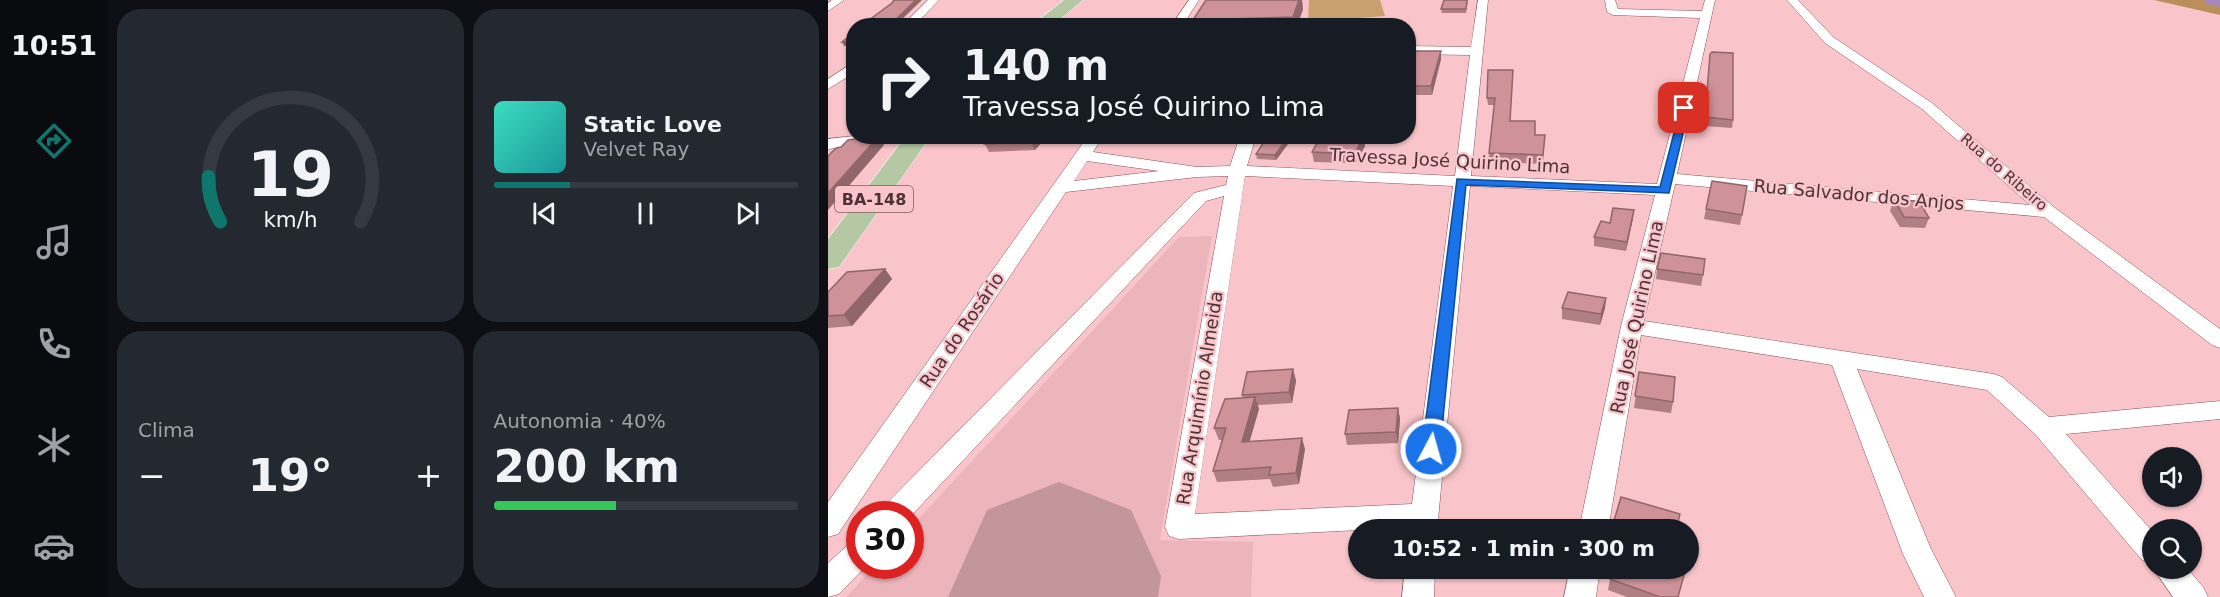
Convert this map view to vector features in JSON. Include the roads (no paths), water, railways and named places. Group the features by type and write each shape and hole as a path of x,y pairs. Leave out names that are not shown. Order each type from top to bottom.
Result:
{"main road":[{"path":"1051,18 1074,0"},
{"name":"BA-148","path":"828,260 913,144"}],"street":[{"path":"828,8 839,0"},
{"path":"915,18 934,0"},
{"path":"1182,18 1194,0"},
{"path":"1423,519 1483,0"},
{"path":"1610,0 1613,12 1708,8"},
{"name":"Rua do Ribeiro","path":"1792,0 1829,40 1927,106 2049,212 2220,340"},
{"name":"Rua José Quirino Lima","path":"1595,519 1632,326 1708,8"},
{"path":"1416,50 1476,51"},
{"path":"828,85 846,72"},
{"path":"828,144 846,142"},
{"name":"Rua do Rosário","path":"828,525 1090,144"},
{"name":"Rua Arquimínio Almeida","path":"1246,144 1236,179 1179,527 1348,524"},
{"path":"1082,155 1197,172"},
{"path":"1059,188 1197,172"},
{"name":"Travessa José Quirino Lima","path":"1197,172 1236,179 1666,184"},
{"path":"908,501 1200,197 1236,179"},
{"name":"Rua Salvador dos Anjos","path":"1666,184 2049,212"},
{"path":"1632,326 1842,361 1994,383 2044,427 2142,540"},
{"path":"1842,361 1918,554 1940,597"},
{"path":"2044,427 2220,410"},
{"path":"828,584 846,566"},
{"path":"1418,597 1419,579"},
{"path":"1580,597 1584,579"},
{"path":"2177,579 2192,597"}],"waterway":[{"path":"2214,0 2220,1"}]}
